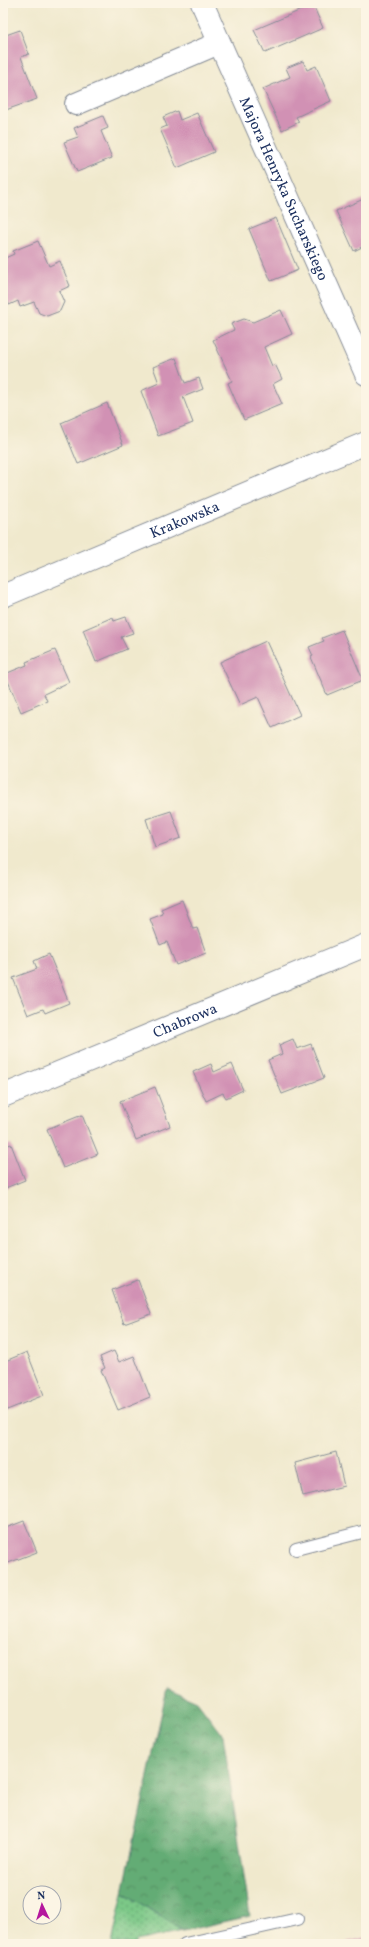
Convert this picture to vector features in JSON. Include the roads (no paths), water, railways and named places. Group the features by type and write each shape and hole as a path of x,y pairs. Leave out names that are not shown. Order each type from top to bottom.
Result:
{"street":[{"name":"Majora Henryka Sucharskiego","path":"202,3 366,374"},
{"path":"76,104 219,43"},
{"name":"Krakowska","path":"3,596 364,445"},
{"name":"Chabrowa","path":"3,1096 366,945"}],"lane":[{"path":"296,1549 366,1531"},
{"path":"185,1944 298,1919"}]}
